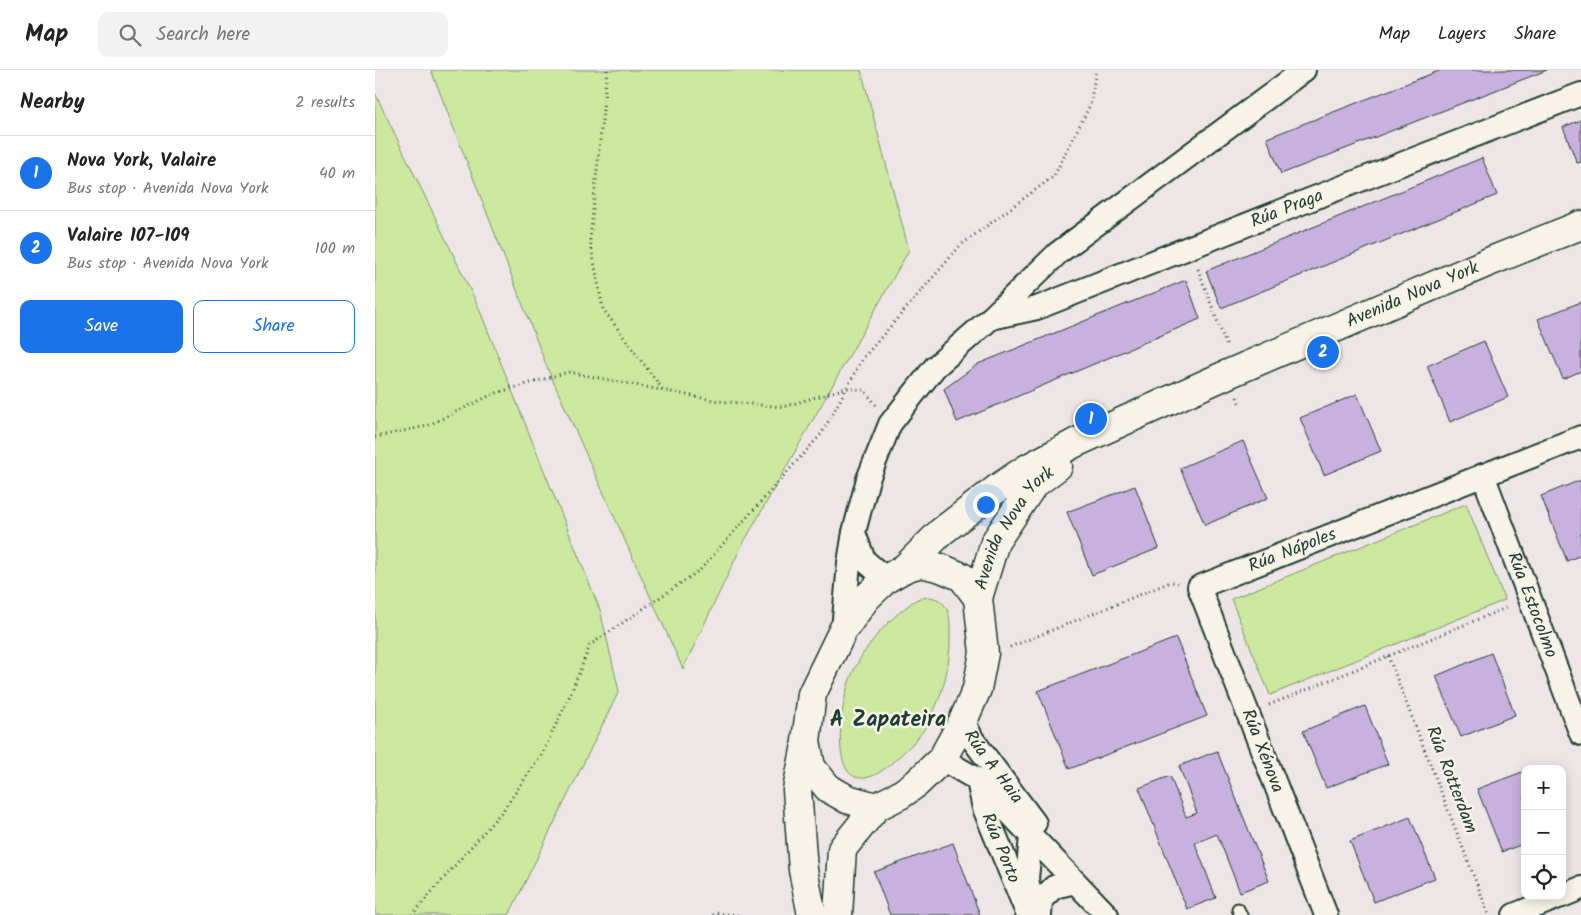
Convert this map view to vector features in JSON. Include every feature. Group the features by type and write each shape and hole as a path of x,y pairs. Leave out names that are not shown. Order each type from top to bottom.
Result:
{"street":[{"path":"843,630 849,563 854,532 867,479 890,424 935,366 991,318 1058,253 1304,70"},
{"name":"Rúa Praga","path":"991,318 1037,308 1581,94"},
{"name":"Avenida Nova York","path":"807,741 812,694 843,630 865,598 941,532 998,488 1035,464 1077,442 1172,398 1491,261 1581,225"},
{"name":"Avenida Nova York","path":"978,598 995,542 1033,485 1109,428"},
{"name":"Rúa Nápoles","path":"1199,586 1581,437"},
{"name":"Rúa Estocolmo","path":"1483,475 1581,734"},
{"path":"838,915 842,849 876,807 900,796 917,783 942,758 963,721 977,689 984,653 978,598 962,578 941,568 921,563 896,573 863,560 854,532"},
{"name":"Rúa Xénova","path":"1199,586 1326,915"},
{"name":"Rúa A Haia","path":"963,721 973,740 1027,811 1075,882"},
{"path":"807,741 811,767 828,788 847,799 876,807"},
{"path":"807,741 797,790 803,870 811,915"},
{"name":"Rúa A Haia","path":"942,758 978,780 1107,915"},
{"name":"Rúa Porto","path":"978,780 984,808 1028,915"},
{"name":"Rúa A Haia","path":"1027,811 1031,836"},
{"name":"Rúa Porto","path":"1031,836 1027,879 1034,915"},
{"path":"1041,915 1041,900 1054,887 1075,882"},
{"path":"1566,894 1581,888"},
{"path":"1515,915 1551,900"}],"path":[{"path":"607,70 590,240 603,309 663,390"},
{"path":"412,915 504,809 542,754 571,693 590,645 700,570 822,433 863,358 961,245 1054,176 1089,105 1096,70"},
{"path":"1189,248 1229,351 1220,354 1227,374"},
{"path":"375,437 427,426 493,394 568,372 718,401 783,407 846,388 863,390 890,424"},
{"path":"1002,650 1171,582 1199,586"},
{"path":"1248,713 1529,598"},
{"name":"Rúa Rotterdam","path":"1387,656 1489,915"},
{"path":"713,915 715,913 738,915"}],"green space":[{"path":"431,70 861,70 909,250 740,549 683,669 549,372"},
{"path":"375,93 478,306 600,610 619,691 509,915 375,915"},
{"path":"1466,504 1505,600 1270,695 1231,599"},
{"path":"929,597 943,604 948,611 950,622 949,656 945,680 937,704 920,736 890,765 872,776 864,778 853,776 845,767 840,739 843,706 849,682 859,660 881,630 914,601"}],"building":[{"path":"1441,70 1547,70 1281,174 1267,138"},
{"path":"1581,120 1581,162 1577,163 1563,127"},
{"path":"1482,158 1497,195 1221,308 1206,271"},
{"path":"1186,280 1200,319 957,422 944,389 978,364"},
{"path":"1581,302 1581,371 1563,379 1538,319"},
{"path":"1484,341 1508,397 1450,422 1427,366"},
{"path":"1357,394 1381,451 1324,475 1300,418"},
{"path":"1243,441 1268,498 1205,525 1180,468"},
{"path":"1581,480 1581,555 1567,561 1541,496"},
{"path":"1135,486 1159,548 1092,575 1067,512"},
{"path":"1176,638 1207,716 1069,769 1038,691"},
{"path":"1491,653 1515,715 1461,737 1436,676"},
{"path":"1365,706 1388,764 1326,788 1303,731"},
{"path":"1217,751 1269,881 1240,892 1217,834 1195,843 1216,898 1187,909 1139,788 1170,776 1186,817 1197,813 1179,766"},
{"path":"1521,772 1521,845 1502,852 1477,789"},
{"path":"1410,817 1435,878 1374,902 1350,841"},
{"path":"953,843 980,915 890,915 874,872"}],"place":[{"name":"Valaire 107-109","path":"1323,352"},
{"name":"Nova York, Valaire","path":"1091,419"}],"district":[{"name":"A Zapateira","path":"888,720"}]}
